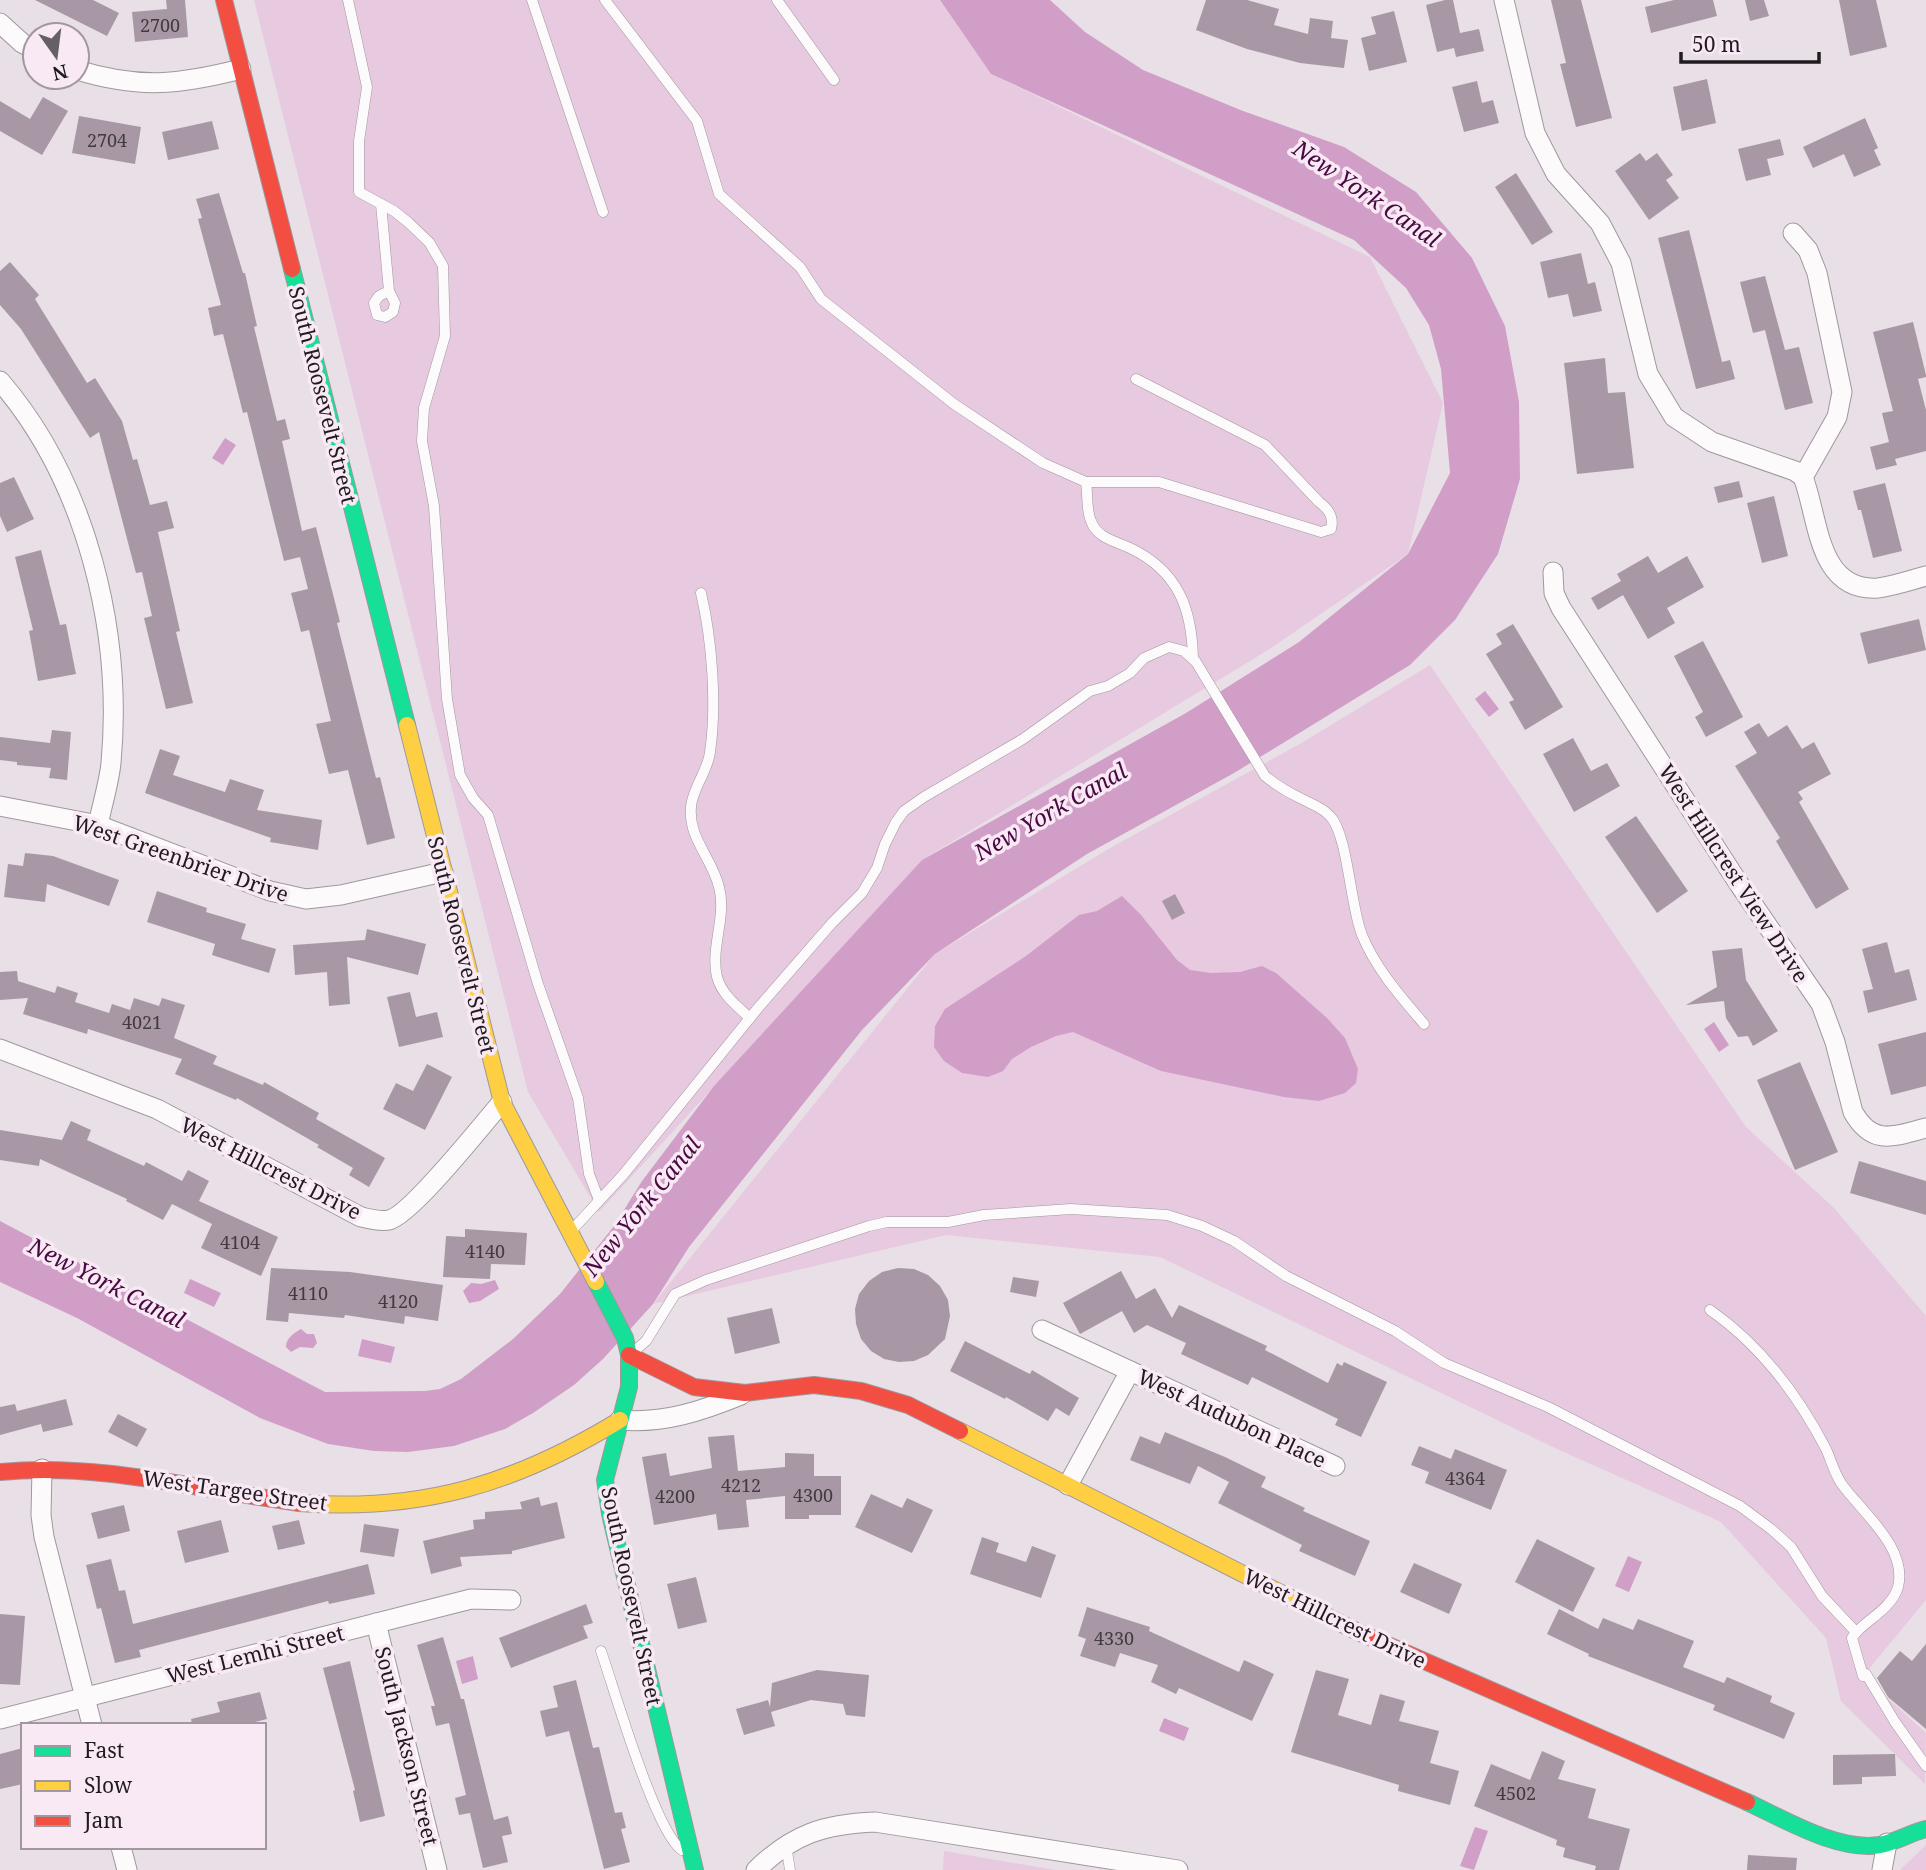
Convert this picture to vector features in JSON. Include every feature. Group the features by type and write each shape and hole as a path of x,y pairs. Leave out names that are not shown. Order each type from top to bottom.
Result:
{"street":[{"name":"South Roosevelt Street","path":"224,0 502,1102 625,1338 629,1355 629,1387 605,1480 610,1514 693,1863"},
{"path":"1504,0 1535,133 1556,173 1600,223 1621,263 1648,374 1674,417 1712,442 1795,471 1803,477 1826,557 1833,570 1844,581 1861,587 1879,588 1926,576"},
{"path":"0,23 21,41"},
{"path":"91,74 144,84 198,80 241,69"},
{"path":"1793,233 1808,250 1817,273 1842,392 1837,417 1803,477"},
{"path":"0,381 14,397 52,460 78,513 99,585 111,655 114,725 111,766 98,825"},
{"name":"West Hillcrest View Drive","path":"1553,572 1553,593 1561,608 1739,884 1821,1004 1835,1042 1853,1112 1859,1122 1870,1134 1881,1136 1926,1128"},
{"name":"West Greenbrier Drive","path":"0,806 98,825 270,891 306,900 341,895 443,872"},
{"name":"West Hillcrest Drive","path":"0,1049 157,1109 361,1217 375,1220 389,1220 412,1206 502,1102"},
{"name":"West Audubon Place","path":"1042,1330 1335,1466"},
{"name":"West Hillcrest Drive","path":"629,1355 694,1387 745,1393 814,1385 861,1391 908,1405 1357,1632 1833,1840 1865,1847 1887,1843 1919,1831"},
{"name":"West Audubon Place","path":"1068,1485 1130,1371"},
{"name":"West Hillcrest Drive","path":"620,1420 647,1422 706,1410 745,1393"},
{"name":"West Targee Street","path":"0,1472 42,1469 102,1471 300,1503 362,1506 413,1502 461,1493 503,1479 587,1441 620,1420"},
{"path":"42,1469 41,1515 44,1537 91,1723"},
{"name":"West Lemhi Street","path":"0,1719 471,1599 511,1600"},
{"name":"South Jackson Street","path":"376,1623 437,1870"},
{"path":"1919,1831 1926,1817"},
{"path":"756,1870 786,1844 816,1830 844,1824 875,1822 1178,1870"},
{"path":"1882,1870 1887,1843"},
{"path":"122,1849 127,1870"}],"lane":[{"path":"348,0 367,87 359,141 359,192 394,211 429,242 443,266 445,336 424,408 422,441 434,506 447,699 460,775 473,798 488,815 538,984 578,1098 590,1174 599,1200"},
{"path":"532,0 603,212"},
{"path":"605,0 696,121 719,194 800,267 821,299 954,404 1043,463 1086,482 1159,482 1321,532 1331,529 1329,508 1319,502 1265,445 1136,379"},
{"path":"777,0 834,80"},
{"path":"381,204 389,290"},
{"path":"1086,482 1091,521 1105,538 1130,548 1159,565 1180,591 1192,637 1193,659"},
{"path":"701,593 710,638 712,718 710,755 690,806 693,834 713,869 720,888 717,977 725,996 750,1018"},
{"path":"573,1238 599,1200 750,1018 832,923 862,893 877,868 896,822 904,811 1023,739 1090,691 1108,686 1130,673 1144,658 1168,647 1184,651 1193,659 1258,766 1276,785 1331,816 1340,835 1355,913 1362,935 1388,979 1424,1024"},
{"path":"629,1355 646,1341 675,1294 706,1280 869,1226 887,1222 948,1222 984,1215 1071,1209 1167,1215 1202,1226 1234,1241 1286,1276 1395,1331 1444,1363 1548,1407 1740,1506 1791,1548 1822,1596 1856,1631"},
{"path":"1710,1310 1752,1344 1783,1382 1826,1450 1839,1479 1890,1546 1896,1560 1898,1589 1881,1612 1856,1631 1852,1638 1863,1676 1866,1674 1926,1766"},
{"path":"601,1651 659,1818 677,1847 693,1863"},
{"path":"786,1844 790,1870"}],"shaded area":[{"path":"254,0 940,0 991,74 1370,257 1443,403 1408,554 1268,650 922,860 599,1212 528,1092"},
{"path":"1430,665 1746,1127 1834,1208 1926,1316 1926,1600 1863,1676 1926,1733 1925,1784 1841,1701 1826,1638 1721,1522 1559,1450 1160,1257 946,1235 653,1304 935,954 1110,848 1298,745"},
{"path":"1926,1845 1926,1870 1900,1870"},
{"path":"944,1851 1055,1870 943,1870"}],"water":[{"name":"New York Canal","path":"940,0 1050,0 1085,32 1143,70 1243,111 1344,147 1416,192 1472,258 1505,326 1519,402 1520,479 1498,554 1455,620 1410,665 1234,773 1087,854 935,954 862,1030 689,1247 653,1304 603,1359 574,1385 505,1429 454,1446 408,1452 374,1451 328,1444 260,1418 77,1318 0,1282 0,1221 325,1392 425,1391 440,1389 461,1379 513,1339 560,1294 614,1226 642,1181 714,1086 922,860 1186,713 1299,642 1408,554 1450,473 1441,369 1429,325 1406,288 1354,240 991,74"},
{"path":"225,438 236,445 223,465 212,458"},
{"path":"1485,691 1499,709 1489,717 1475,699"},
{"path":"1122,896 1177,960 1190,970 1211,973 1240,972 1262,966 1276,973 1327,1018 1345,1038 1358,1069 1356,1083 1345,1093 1319,1101 1284,1097 1161,1071 1073,1032 1031,1047 1012,1059 1003,1071 988,1077 962,1073 944,1061 934,1047 935,1026 945,1009 1026,956 1079,915 1097,911"},
{"path":"1714,1022 1729,1045 1719,1052 1704,1029"},
{"path":"190,1279 221,1293 214,1307 184,1293"},
{"path":"495,1280 499,1289 480,1301 469,1303 463,1291 471,1283 481,1284"},
{"path":"301,1329 307,1334 314,1334 317,1343 313,1348 300,1347 291,1352 286,1347 287,1341"},
{"path":"362,1339 395,1347 391,1363 358,1356"},
{"path":"1628,1556 1642,1562 1629,1592 1615,1586"},
{"path":"473,1656 478,1679 462,1684 456,1661"},
{"path":"1164,1718 1189,1728 1184,1741 1159,1731"},
{"path":"1475,1827 1488,1831 1474,1870 1460,1866"}],"building":[{"path":"35,0 93,0 119,13 107,36 91,28 91,21 77,21"},
{"path":"166,0 185,0 188,37 135,42 132,12 167,9"},
{"path":"1206,0 1247,0 1279,9 1274,25 1308,34 1310,18 1333,21 1331,38 1348,40 1344,68 1300,63 1247,49 1196,30"},
{"path":"1453,0 1460,33 1479,29 1484,51 1456,57 1454,48 1437,52 1426,5"},
{"path":"1551,0 1581,0 1612,118 1576,127 1560,64 1566,63"},
{"path":"1674,0 1713,0 1717,16 1651,33 1645,7"},
{"path":"1745,0 1764,0 1769,16 1750,21"},
{"path":"1839,0 1876,0 1887,47 1850,56"},
{"path":"1394,11 1407,62 1369,71 1361,38 1376,34 1371,17"},
{"path":"1707,79 1716,123 1682,131 1673,87"},
{"path":"1477,81 1482,103 1493,100 1499,123 1464,132 1452,87"},
{"path":"43,97 68,111 42,155 0,131 0,101 30,119"},
{"path":"79,116 141,127 135,164 72,153"},
{"path":"1865,118 1878,148 1874,150 1881,165 1854,177 1844,154 1813,168 1803,147"},
{"path":"212,121 219,149 168,160 162,132"},
{"path":"1780,139 1784,155 1767,159 1771,175 1746,181 1738,149"},
{"path":"1640,153 1646,161 1657,153 1673,175 1666,180 1679,198 1649,220 1615,171"},
{"path":"1516,173 1553,232 1532,245 1495,187"},
{"path":"219,193 245,273 257,326 254,327 277,421 285,419 290,439 282,441 302,531 316,527 376,778 380,777 395,838 367,845 348,770 329,774 316,724 331,721 309,630 301,632 291,593 308,589 300,557 284,561 247,412 243,413 223,334 214,336 208,308 221,305 198,219 202,218 196,199"},
{"path":"1689,230 1722,362 1730,360 1735,379 1696,389 1658,238"},
{"path":"1581,253 1588,284 1595,282 1602,311 1573,317 1568,294 1548,298 1540,262"},
{"path":"10,262 39,295 35,299 87,383 95,378 122,421 133,460 137,459 150,505 167,501 174,528 158,532 180,631 176,632 193,703 166,709 144,618 152,616 142,572 136,573 99,432 90,438 21,329 0,305 0,271"},
{"path":"1765,276 1785,350 1799,347 1813,403 1785,410 1765,330 1753,333 1740,282"},
{"path":"1913,322 1926,375 1918,379 1926,410 1926,451 1895,459 1897,465 1876,470 1870,447 1889,442 1882,413 1893,411 1873,332"},
{"path":"1605,358 1608,393 1625,392 1634,468 1577,474 1564,363"},
{"path":"14,477 34,519 7,532 0,516 0,483"},
{"path":"1739,481 1743,497 1718,503 1714,487"},
{"path":"1885,483 1902,551 1873,558 1861,510 1858,510 1853,491"},
{"path":"1774,496 1788,556 1762,563 1747,503"},
{"path":"41,550 60,625 66,624 76,674 38,681 29,631 33,630 15,557"},
{"path":"1648,556 1658,573 1687,556 1704,587 1667,608 1675,623 1648,639 1623,595 1598,610 1591,598 1621,581 1617,574"},
{"path":"1919,619 1926,650 1868,664 1860,633"},
{"path":"1513,624 1563,707 1525,730 1509,702 1514,700 1486,654 1502,644 1496,634"},
{"path":"1703,641 1743,717 1706,737 1695,717 1703,712 1674,656"},
{"path":"1759,723 1768,737 1787,725 1802,749 1814,742 1831,774 1798,792 1803,799 1799,802 1849,889 1816,909 1776,841 1780,838 1735,766 1757,753 1744,732"},
{"path":"52,730 71,732 67,780 49,778 51,768 17,765 17,762 0,760 0,737 50,743"},
{"path":"1573,738 1591,771 1607,763 1620,786 1574,812 1543,754"},
{"path":"160,749 180,756 173,775 225,792 230,779 264,790 257,810 322,820 318,850 270,842 271,838 145,793"},
{"path":"1636,816 1688,891 1657,913 1605,837"},
{"path":"25,853 53,856 119,880 109,906 47,884 45,902 4,897 8,864 23,866"},
{"path":"157,891 207,908 206,912 246,924 241,939 276,949 269,973 212,955 215,944 147,922"},
{"path":"1175,894 1185,913 1172,920 1162,901"},
{"path":"367,929 426,944 418,975 347,957 350,1004 329,1006 327,972 295,975 293,945 365,940"},
{"path":"1887,942 1895,973 1909,969 1917,1000 1868,1013 1863,991 1873,989 1862,949"},
{"path":"1742,948 1746,980 1778,1031 1753,1046 1748,1036 1738,1037 1726,1018 1724,1001 1686,1005 1717,987 1712,951"},
{"path":"17,971 18,981 55,993 57,986 78,993 75,1002 109,1013 112,1004 130,1010 134,998 159,1006 162,998 185,1005 174,1038 217,1056 213,1064 263,1085 264,1082 319,1113 316,1119 385,1158 369,1187 349,1175 353,1168 317,1147 319,1145 237,1098 236,1100 175,1074 182,1059 88,1029 87,1034 23,1014 28,998 0,1000 0,972"},
{"path":"410,992 416,1017 437,1012 443,1037 399,1047 387,997"},
{"path":"1926,1032 1926,1086 1891,1095 1878,1044"},
{"path":"1800,1062 1838,1152 1795,1170 1757,1080"},
{"path":"427,1064 452,1077 425,1130 383,1109 396,1083 413,1091"},
{"path":"71,1121 91,1130 87,1140 144,1166 146,1162 182,1181 188,1170 209,1181 199,1201 278,1237 261,1276 201,1248 212,1224 172,1204 163,1220 126,1201 127,1199 40,1159 39,1166 0,1160 0,1130 62,1140"},
{"path":"1859,1161 1926,1181 1926,1215 1850,1193"},
{"path":"465,1229 527,1233 525,1265 491,1264 490,1279 443,1277 446,1236 465,1237"},
{"path":"271,1268 350,1272 443,1285 438,1321 405,1316 404,1324 345,1315 344,1318 289,1313 288,1322 266,1320"},
{"path":"898,1268 914,1269 928,1275 940,1286 948,1300 950,1316 945,1339 928,1355 914,1361 884,1359 871,1351 861,1339 856,1324 855,1309 859,1294 869,1281 882,1272"},
{"path":"1121,1271 1136,1299 1155,1288 1172,1318 1179,1305 1267,1346 1265,1350 1328,1383 1337,1363 1342,1366 1344,1362 1387,1382 1361,1437 1335,1425 1338,1419 1252,1377 1248,1385 1181,1354 1186,1343 1147,1325 1134,1333 1122,1311 1080,1334 1063,1303"},
{"path":"1013,1277 1039,1281 1036,1297 1010,1292"},
{"path":"772,1308 780,1343 735,1354 727,1318"},
{"path":"965,1341 1030,1374 1032,1370 1079,1398 1069,1416 1056,1408 1048,1421 1006,1397 1005,1399 950,1371"},
{"path":"66,1399 73,1425 43,1432 41,1424 0,1435 0,1407 15,1404 17,1411"},
{"path":"118,1414 147,1429 137,1447 108,1432"},
{"path":"1165,1432 1266,1477 1261,1487 1305,1508 1303,1511 1370,1541 1355,1576 1299,1551 1302,1545 1218,1503 1229,1482 1198,1466 1190,1484 1130,1460 1140,1436 1160,1444"},
{"path":"734,1435 738,1471 785,1467 785,1453 814,1454 814,1476 841,1476 841,1515 809,1515 809,1519 785,1519 785,1496 746,1500 749,1527 718,1530 716,1514 654,1525 642,1457 666,1453 670,1476 712,1468 708,1437"},
{"path":"1419,1446 1451,1459 1455,1449 1507,1470 1491,1510 1425,1483 1429,1472 1411,1465"},
{"path":"871,1494 902,1508 907,1498 933,1510 912,1553 855,1527"},
{"path":"539,1497 541,1506 557,1502 565,1538 512,1551 512,1554 460,1557 462,1566 431,1574 423,1541 474,1529 473,1520 485,1519 485,1512 522,1509 520,1502"},
{"path":"124,1505 130,1531 98,1539 91,1513"},
{"path":"221,1520 229,1552 185,1563 177,1531"},
{"path":"299,1520 305,1544 278,1550 272,1526"},
{"path":"364,1524 399,1529 394,1557 360,1552"},
{"path":"982,1537 999,1543 996,1552 1026,1562 1032,1546 1056,1555 1041,1598 970,1574"},
{"path":"1537,1539 1595,1568 1573,1612 1515,1582"},
{"path":"111,1559 119,1591 125,1590 133,1624 368,1564 375,1594 329,1604 328,1601 139,1650 141,1657 115,1663 101,1608 97,1609 86,1565"},
{"path":"1414,1563 1462,1584 1449,1614 1400,1592"},
{"path":"696,1577 707,1622 678,1629 667,1584"},
{"path":"586,1604 593,1623 583,1626 588,1638 511,1668 499,1638"},
{"path":"1087,1607 1150,1627 1149,1631 1239,1672 1244,1660 1274,1674 1252,1721 1179,1688 1176,1694 1151,1682 1158,1665 1120,1653 1115,1667 1080,1656 1086,1639 1078,1636"},
{"path":"1559,1609 1598,1629 1603,1618 1633,1630 1638,1619 1694,1641 1683,1667 1724,1683 1727,1677 1772,1696 1770,1702 1795,1713 1784,1739 1713,1710 1715,1705 1588,1656 1589,1654 1547,1634"},
{"path":"0,1614 25,1616 20,1685 0,1684"},
{"path":"443,1637 461,1699 464,1699 494,1820 508,1816 512,1834 502,1836 508,1862 483,1868 470,1813 459,1815 455,1798 466,1795 449,1723 436,1726 431,1706 435,1706 417,1645"},
{"path":"1926,1644 1926,1729 1888,1697 1877,1678 1900,1651 1912,1661"},
{"path":"350,1661 385,1816 360,1822 353,1791 355,1790 323,1668"},
{"path":"817,1670 869,1675 865,1717 846,1715 843,1704 811,1700 771,1712 775,1726 744,1735 736,1709 768,1700 770,1707 772,1683"},
{"path":"1316,1670 1349,1679 1338,1715 1371,1725 1380,1694 1405,1701 1399,1721 1439,1731 1430,1763 1459,1771 1450,1805 1398,1791 1399,1785 1291,1752"},
{"path":"576,1680 593,1748 599,1747 615,1813 622,1812 626,1828 621,1829 630,1862 604,1869 569,1731 546,1737 540,1711 558,1707 553,1686"},
{"path":"260,1692 267,1719 251,1723 192,1723 191,1719 220,1712 217,1702"},
{"path":"21,1749 21,1784 0,1789 0,1754"},
{"path":"1542,1751 1565,1761 1558,1779 1596,1789 1588,1818 1630,1829 1619,1870 1595,1870 1596,1866 1563,1857 1565,1848 1556,1845 1557,1840 1474,1806 1491,1764 1530,1780"},
{"path":"1895,1754 1896,1776 1862,1777 1862,1784 1833,1785 1833,1755"},
{"path":"1748,1855 1797,1858 1796,1870 1747,1870"}],"traffic: fast":[{"path":"292,269 407,725"},
{"path":"596,1282 625,1338 629,1355 629,1387 605,1480 610,1514 695,1870"},
{"path":"1747,1802 1794,1825 1847,1844 1880,1845 1926,1829"}],"traffic: slow":[{"path":"407,725 502,1102 596,1282"},
{"path":"299,1503 386,1503 427,1498 466,1489 543,1461 620,1420"},
{"path":"960,1431 1358,1632"}],"traffic: jam":[{"path":"224,0 292,269"},
{"path":"629,1355 694,1387 745,1393 814,1385 861,1391 908,1405 960,1431"},
{"path":"0,1472 38,1470 113,1474 299,1503"},
{"path":"1358,1632 1747,1802"}]}
